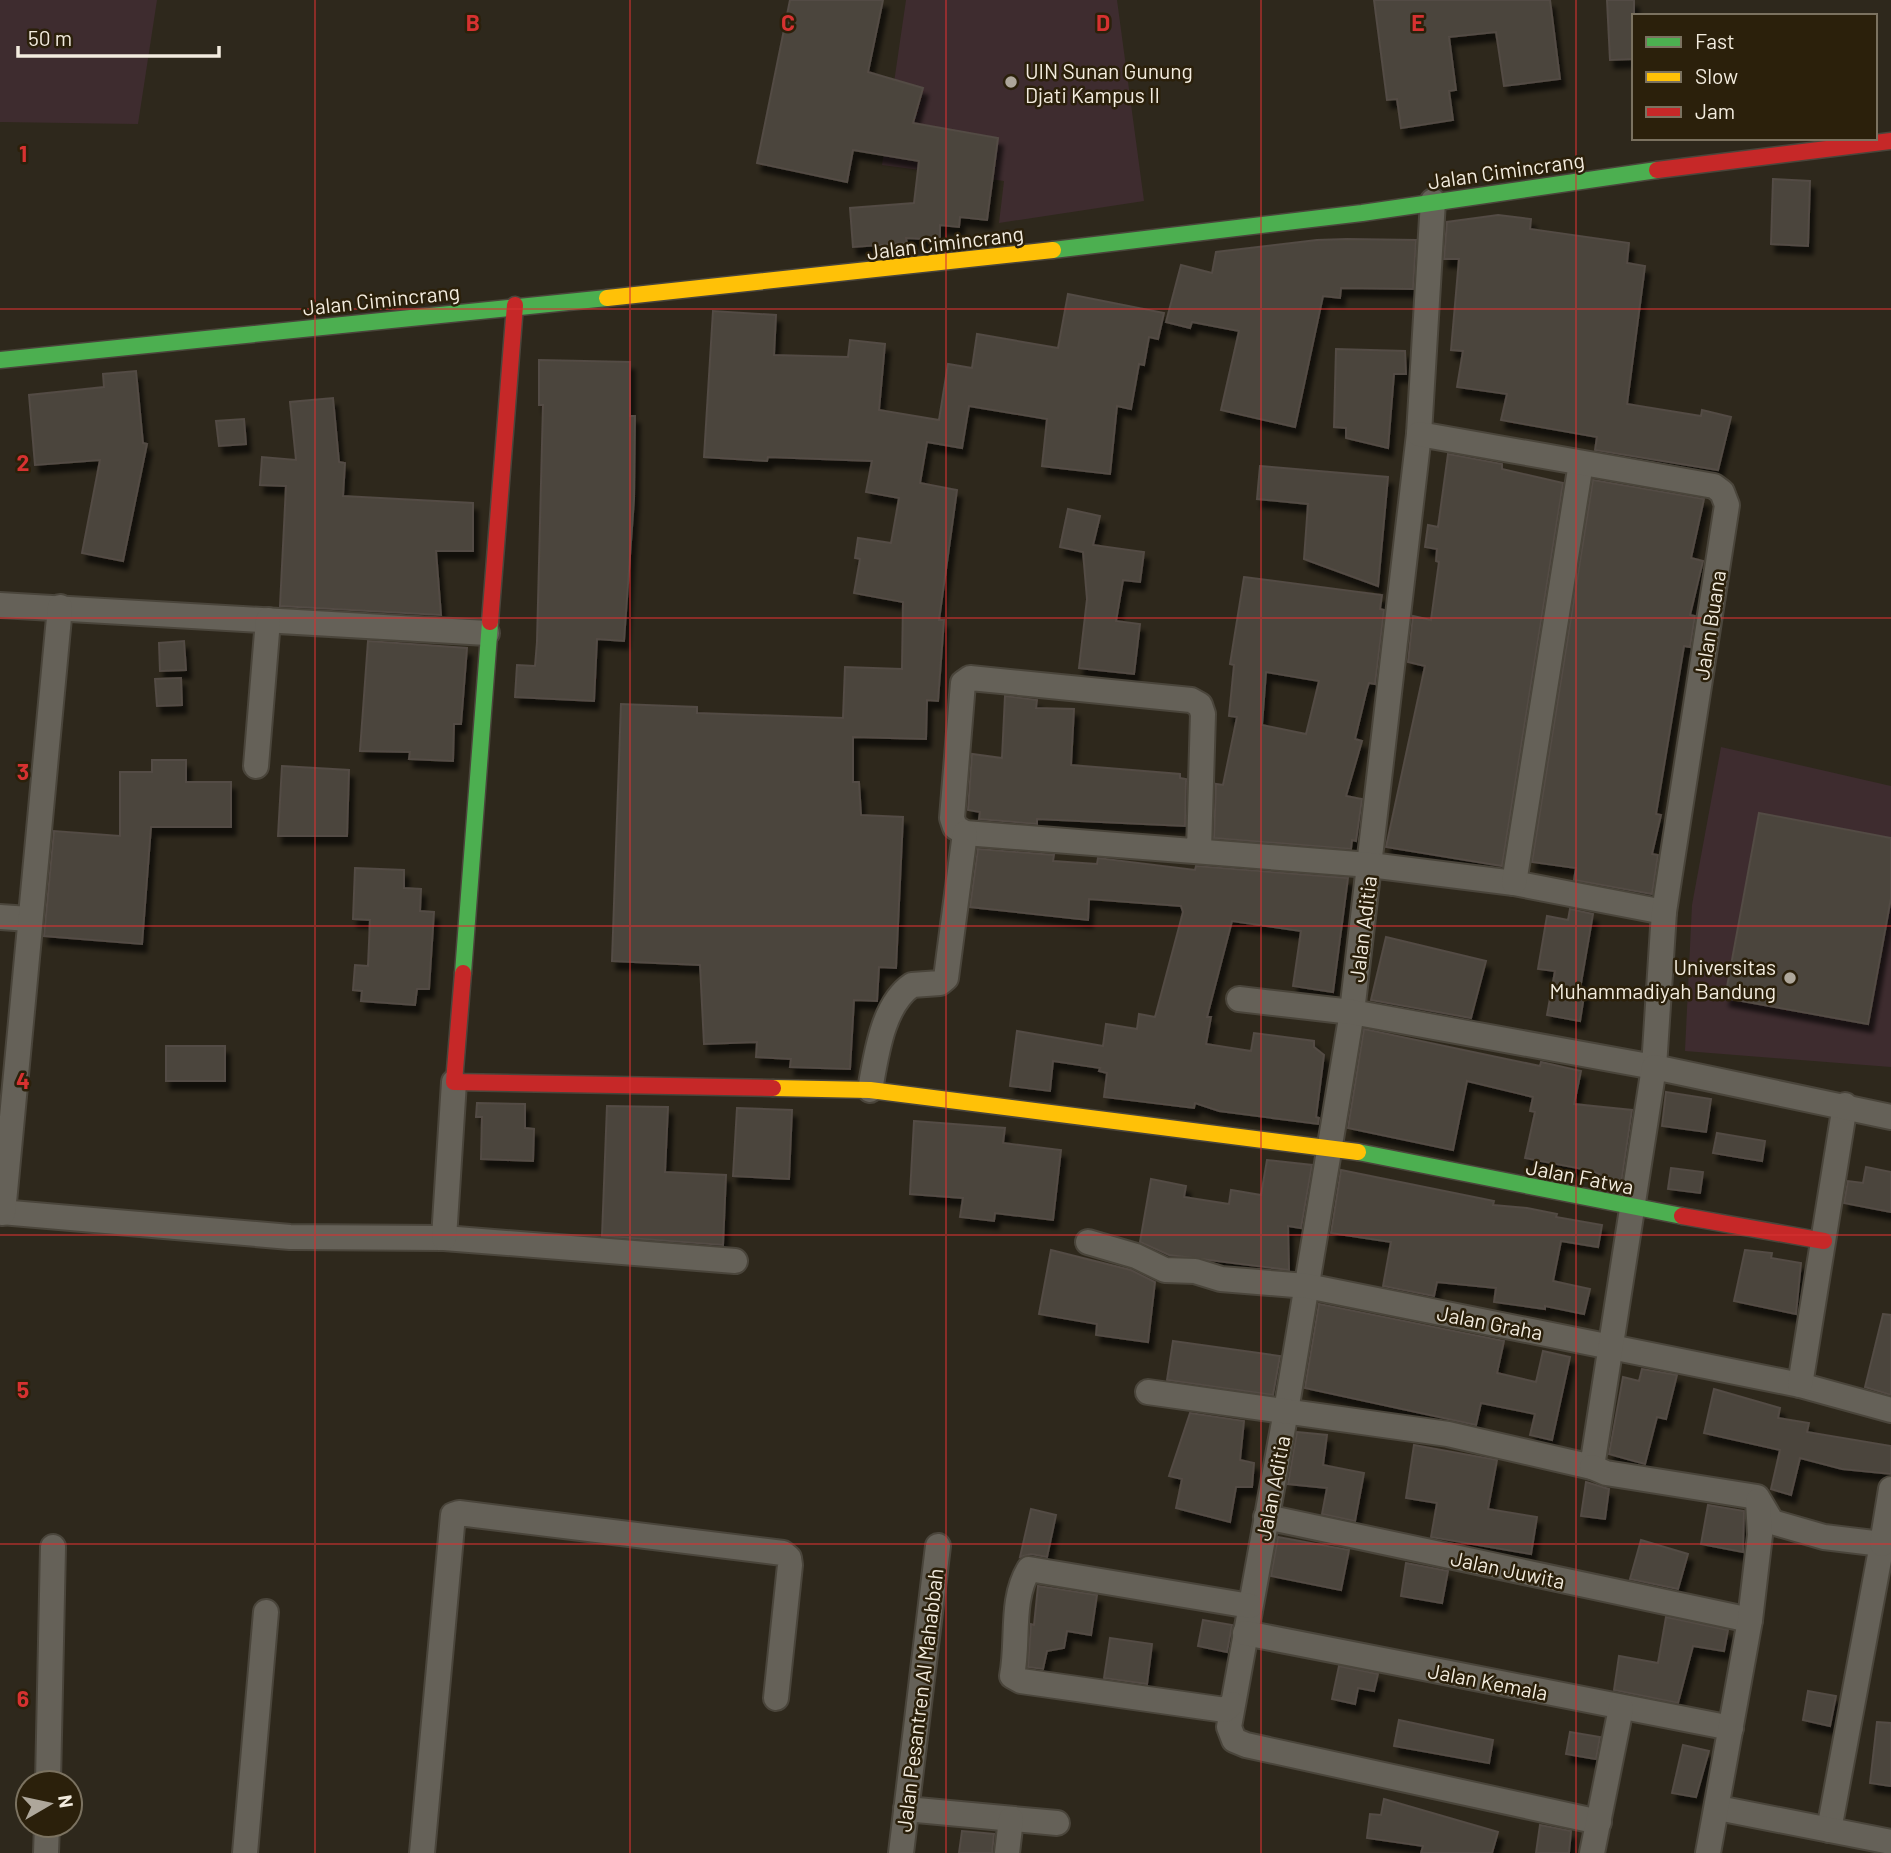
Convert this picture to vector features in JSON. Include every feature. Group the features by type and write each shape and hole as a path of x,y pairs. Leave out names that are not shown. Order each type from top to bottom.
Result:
{"street":[{"name":"Jalan Cimincrang","path":"0,360 863,273 1362,213 1433,201 1891,141"},
{"name":"Jalan Aditia","path":"1433,201 1419,434 1352,1012 1286,1411 1232,1704 1230,1735 1246,1745 1599,1822"},
{"path":"444,1238 487,633 515,306"},
{"name":"Jalan Buana","path":"1419,434 1714,486 1722,492 1727,505 1664,912 1654,1067 1592,1466"},
{"path":"1514,883 1581,463"},
{"path":"0,605 487,633"},
{"path":"60,607 1,1213 290,1237 444,1238 735,1261"},
{"path":"256,766 268,620"},
{"path":"1199,850 1203,714 1200,705 1191,700 970,678 963,682 953,818 955,827 965,833 1370,865 1514,883 1664,912"},
{"path":"870,1090 887,1020 894,1003 912,985 940,983 946,978 965,833"},
{"path":"0,917 29,919"},
{"path":"1239,999 1352,1012 1654,1067 1845,1105 1891,1117"},
{"name":"Jalan Fatwa","path":"454,1082 870,1090 1329,1146 1633,1208 1824,1241"},
{"path":"1800,1385 1845,1105"},
{"name":"Jalan Graha","path":"1088,1242 1136,1256 1165,1270 1195,1271 1221,1279 1307,1286 1612,1345 1800,1385 1891,1410"},
{"path":"1148,1392 1448,1434 1592,1466 1606,1473 1757,1497 1772,1521 1824,1537 1882,1544"},
{"path":"1829,1830 1891,1489"},
{"path":"1708,1853 1750,1620 1760,1535 1757,1497"},
{"path":"422,1853 453,1515 783,1553 789,1558 790,1565 776,1698"},
{"name":"Jalan Juwita","path":"1266,1517 1750,1620"},
{"name":"Jalan Pesantren Al Mahabbah","path":"901,1853 938,1546"},
{"path":"48,1769 53,1547"},
{"path":"1232,1704 1225,1710 1021,1681 1012,1676 1017,1653 1018,1591 1029,1569 1250,1606"},
{"path":"245,1853 265,1612"},
{"name":"Jalan Kemala","path":"1245,1633 1731,1728"},
{"path":"1592,1853 1621,1707"},
{"path":"1718,1808 1891,1842"},
{"path":"906,1809 1057,1823"},
{"path":"1007,1853 1011,1819"}],"shaded area":[{"path":"0,0 157,0 138,124 0,122"},
{"name":"UIN Sunan Gunung Djati Kampus II","path":"906,0 1117,0 1144,201 999,223 1004,181 882,165"},
{"name":"Universitas Muhammadiyah Bandung","path":"1721,747 1891,786 1891,1067 1685,1051 1692,905"}],"building":[{"path":"790,0 883,0 868,72 923,88 913,123 998,138 987,220 960,217 959,227 940,225 940,240 906,238 907,243 853,247 850,208 914,203 919,161 853,150 847,182 757,163"},
{"path":"1374,0 1550,0 1560,79 1504,86 1496,32 1449,37 1456,90 1449,91 1453,120 1401,128 1397,99 1387,100"},
{"path":"1607,0 1634,0 1632,59 1610,60"},
{"path":"1773,179 1810,181 1808,246 1771,244"},
{"path":"1498,215 1531,219 1530,229 1629,243 1627,263 1645,266 1627,404 1701,416 1702,410 1731,417 1718,470 1595,450 1597,437 1501,420 1507,394 1457,387 1463,351 1451,350 1459,259 1444,259 1447,222"},
{"path":"1347,239 1416,240 1413,289 1341,288 1340,298 1323,296 1295,427 1221,410 1239,331 1192,322 1190,328 1166,322 1181,265 1212,273 1216,252"},
{"path":"1068,294 1164,313 1158,339 1149,337 1144,365 1139,364 1131,409 1117,406 1110,474 1042,466 1047,419 969,406 962,448 927,442 920,483 957,490 939,620 944,620 938,701 927,700 926,739 853,737 853,782 859,782 861,815 903,817 896,968 879,967 877,1001 854,1000 850,1069 790,1067 791,1059 756,1057 757,1042 704,1044 700,965 612,961 621,704 697,707 697,713 843,718 845,667 902,669 903,602 854,593 860,559 855,558 858,538 891,543 899,498 866,492 872,461 768,457 767,461 704,457 713,311 776,315 774,355 848,357 850,340 885,344 879,410 939,420 948,364 972,368 977,334 1058,348"},
{"path":"1336,349 1405,351 1406,374 1394,374 1388,448 1346,438 1346,428 1334,427"},
{"path":"539,360 630,362 630,416 635,416 634,499 624,641 597,639 594,701 515,697 517,665 535,666 537,642 543,405 539,405"},
{"path":"136,371 143,443 147,444 123,561 82,553 100,460 35,465 29,395 104,387 103,374"},
{"path":"333,398 339,462 345,463 343,496 473,503 473,551 436,551 441,615 280,606 286,486 260,485 262,457 296,460 290,402"},
{"path":"244,419 246,444 219,446 216,421"},
{"path":"1448,454 1502,464 1502,469 1563,483 1502,866 1386,847 1425,666 1408,662 1413,616 1431,620 1439,562 1436,561 1437,549 1425,547 1428,525 1438,527"},
{"path":"1260,466 1388,477 1378,586 1304,559 1308,504 1257,499"},
{"path":"1593,480 1704,499 1691,558 1703,561 1690,615 1695,616 1690,647 1684,646 1656,814 1661,815 1652,854 1658,855 1652,894 1574,880 1576,868 1532,862"},
{"path":"1068,509 1100,516 1093,545 1144,552 1140,582 1123,580 1116,621 1140,624 1134,674 1079,668 1087,599 1083,552 1060,547"},
{"path":"1244,577 1382,595 1380,609 1384,610 1375,684 1369,683 1367,689 1355,739 1362,741 1346,796 1362,799 1356,841 1352,840 1351,849 1214,838 1216,784 1223,785 1237,717 1229,716 1234,665 1230,664","holes":["1266,672 1319,681 1306,734 1262,725"]},
{"path":"184,641 186,670 160,671 159,643"},
{"path":"368,641 467,648 461,724 454,724 453,761 409,759 410,752 360,751"},
{"path":"181,678 182,705 157,706 155,679"},
{"path":"1005,696 1037,700 1036,708 1074,709 1071,765 1180,774 1180,778 1186,779 1185,826 1037,819 1037,824 979,819 980,812 968,810 972,754 1002,758"},
{"path":"152,760 186,760 186,782 231,782 231,827 151,827 142,944 44,936 54,831 120,836 120,772 152,772"},
{"path":"282,766 349,770 347,836 278,836"},
{"path":"1759,813 1891,838 1891,898 1868,1024 1725,998"},
{"path":"978,849 1054,855 1053,861 1097,864 1098,858 1195,870 1196,866 1348,878 1333,992 1293,986 1301,931 1232,921 1207,1017 1211,1017 1206,1044 1251,1051 1254,1033 1314,1041 1314,1047 1324,1055 1316,1117 1319,1118 1318,1124 1219,1111 1195,1103 1194,1108 1104,1097 1107,1073 1099,1071 1100,1068 1053,1061 1050,1091 1010,1086 1017,1031 1103,1046 1106,1024 1137,1029 1139,1014 1155,1017 1183,912 1181,906 1089,899 1088,920 970,907"},
{"path":"355,868 404,870 404,888 421,889 420,911 434,912 429,989 417,989 415,1005 361,1001 362,991 353,990 355,965 368,966 370,920 353,919"},
{"path":"1570,909 1593,914 1580,989 1585,990 1580,1021 1547,1015 1555,971 1538,969 1547,916 1568,920"},
{"path":"1386,937 1486,961 1471,1018 1371,1000"},
{"path":"1364,1029 1540,1066 1541,1062 1581,1071 1574,1104 1632,1110 1621,1184 1593,1171 1525,1158 1535,1112 1530,1111 1533,1097 1467,1081 1453,1150 1348,1128"},
{"path":"166,1046 225,1046 225,1081 166,1081"},
{"path":"1666,1092 1711,1099 1706,1132 1662,1126"},
{"path":"477,1103 525,1104 525,1128 534,1129 533,1161 481,1159 482,1117 476,1117"},
{"path":"607,1106 668,1107 665,1172 726,1175 723,1245 602,1236"},
{"path":"737,1108 792,1110 789,1179 733,1176"},
{"path":"914,1121 1005,1128 1003,1143 1061,1150 1053,1220 995,1213 994,1221 960,1217 963,1198 910,1194"},
{"path":"1717,1133 1765,1141 1762,1161 1713,1153"},
{"path":"1267,1160 1312,1165 1301,1228 1288,1226 1289,1270 1169,1255 1140,1242 1151,1179 1186,1186 1184,1197 1229,1204 1231,1190 1261,1195"},
{"path":"1866,1167 1891,1172 1891,1212 1844,1203 1848,1181 1863,1183"},
{"path":"1671,1168 1703,1172 1700,1193 1668,1189"},
{"path":"1341,1170 1494,1201 1493,1205 1527,1208 1557,1214 1556,1217 1602,1225 1598,1247 1561,1241 1553,1281 1590,1289 1584,1314 1545,1306 1545,1309 1494,1302 1496,1288 1437,1282 1434,1296 1383,1286 1391,1242 1331,1233"},
{"path":"1051,1250 1131,1270 1155,1282 1148,1342 1096,1335 1097,1324 1039,1314"},
{"path":"1745,1250 1772,1253 1771,1258 1801,1263 1796,1314 1734,1301"},
{"path":"1319,1304 1504,1341 1497,1373 1536,1382 1543,1351 1570,1357 1552,1440 1530,1435 1535,1414 1481,1403 1476,1425 1305,1388"},
{"path":"1883,1314 1891,1315 1891,1395 1865,1387"},
{"path":"1173,1341 1280,1356 1273,1395 1167,1380"},
{"path":"1642,1369 1677,1375 1666,1419 1657,1417 1645,1464 1609,1454 1623,1377 1639,1381"},
{"path":"1714,1389 1780,1408 1778,1418 1809,1423 1807,1432 1891,1446 1891,1474 1842,1469 1800,1458 1791,1495 1771,1489 1780,1450 1704,1433"},
{"path":"1190,1413 1244,1421 1240,1460 1254,1463 1252,1487 1236,1487 1230,1522 1176,1508 1182,1479 1169,1476"},
{"path":"1297,1432 1327,1435 1323,1465 1364,1473 1355,1521 1322,1514 1327,1488 1288,1484"},
{"path":"1414,1445 1497,1460 1488,1509 1537,1517 1531,1554 1431,1537 1437,1503 1406,1498"},
{"path":"1586,1482 1609,1489 1605,1519 1581,1516"},
{"path":"1708,1505 1744,1511 1743,1552 1701,1544"},
{"path":"1031,1509 1056,1515 1047,1557 1031,1554 1020,1557"},
{"path":"1278,1537 1349,1550 1341,1590 1271,1576"},
{"path":"1641,1540 1688,1554 1678,1589 1630,1579"},
{"path":"1406,1563 1448,1571 1442,1603 1401,1596"},
{"path":"1038,1586 1097,1595 1091,1635 1067,1631 1064,1648 1047,1651 1043,1669 1028,1667 1031,1624 1034,1625"},
{"path":"1666,1617 1728,1630 1724,1651 1693,1646 1678,1703 1614,1690 1619,1656 1658,1663"},
{"path":"1203,1620 1232,1625 1227,1652 1198,1646"},
{"path":"1110,1638 1152,1644 1147,1684 1104,1678"},
{"path":"1339,1666 1378,1674 1374,1691 1358,1688 1355,1704 1332,1699"},
{"path":"1808,1691 1836,1696 1830,1726 1803,1720"},
{"path":"1399,1720 1493,1740 1489,1763 1394,1746"},
{"path":"1877,1722 1891,1723 1891,1786 1870,1783"},
{"path":"1570,1732 1600,1737 1596,1759 1566,1754"},
{"path":"1683,1745 1709,1751 1696,1797 1672,1793"},
{"path":"1384,1799 1498,1832 1492,1853 1421,1853 1423,1846 1367,1838 1370,1814 1381,1815"},
{"path":"1540,1825 1571,1831 1569,1853 1536,1853"},
{"path":"962,1831 994,1834 992,1853 959,1853"}],"traffic: fast":[{"path":"1053,250 1362,213 1657,170"},
{"path":"0,360 607,298"},
{"path":"463,973 490,622"},
{"path":"1358,1152 1682,1216"}],"traffic: slow":[{"path":"607,298 1053,250"},
{"path":"773,1088 870,1090 1358,1152"}],"traffic: jam":[{"path":"1657,170 1891,141"},
{"path":"490,622 515,305"},
{"path":"463,973 454,1082 773,1088"},
{"path":"1682,1216 1824,1241"}],"place":[{"name":"UIN Sunan Gunung Djati Kampus II","path":"1011,82"},
{"name":"Universitas Muhammadiyah Bandung","path":"1790,978"}]}
